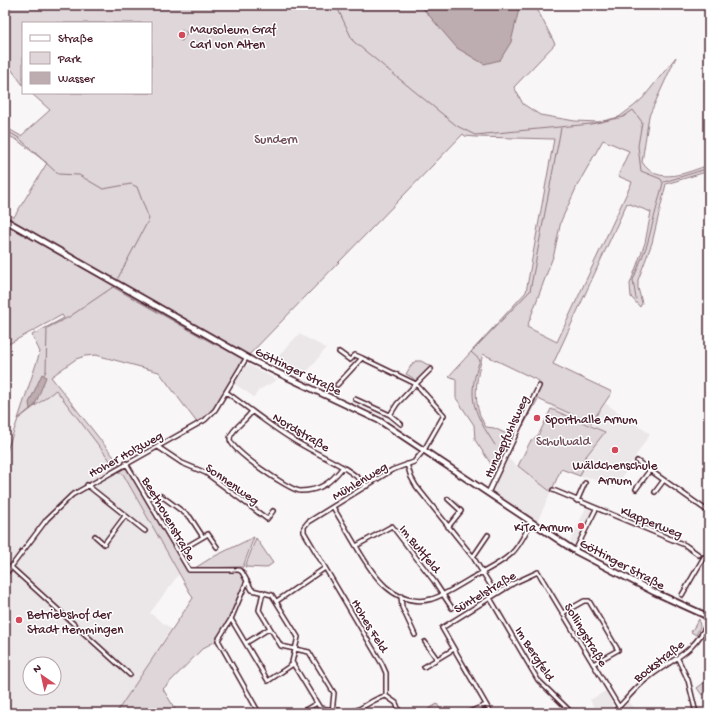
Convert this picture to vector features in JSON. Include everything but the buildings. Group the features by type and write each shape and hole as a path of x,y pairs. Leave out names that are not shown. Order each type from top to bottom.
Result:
{"street":[{"name":"Göttinger Straße","path":"5,220 246,357 380,421 575,551 646,588 709,618"},
{"path":"339,352 356,365"},
{"path":"350,360 355,355 416,384"},
{"name":"Hoher Holzweg","path":"5,575 56,508 87,485 205,420 215,410 246,357"},
{"path":"337,385 362,358"},
{"path":"390,415 397,404 431,369"},
{"name":"Mühlenweg","path":"304,527 308,522 392,470 414,462 424,450 444,419 444,415 416,384"},
{"name":"Hundepfuhlsweg","path":"488,494 539,386"},
{"name":"Nordstraße","path":"226,392 271,426 302,446 343,466 367,486"},
{"path":"355,399 390,415 401,424"},
{"path":"252,411 245,421 234,430 230,438 231,444 248,459 287,486 298,491 318,489 329,483 343,466"},
{"name":"Sonnenweg","path":"158,447 182,463 206,473 267,519 273,511"},
{"path":"637,461 709,512"},
{"name":"Beethovenstraße","path":"126,463 189,570 239,570 242,572 252,590 272,595 298,637 294,664"},
{"path":"407,464 410,477 416,486 473,558 496,594"},
{"path":"636,490 650,470"},
{"path":"655,492 664,480"},
{"path":"577,501 585,483"},
{"path":"87,485 124,516 145,531"},
{"name":"Klapperweg","path":"553,490 684,545 699,555"},
{"path":"148,499 155,495 162,496 190,517 203,537"},
{"path":"448,499 461,511 448,527"},
{"path":"333,507 373,575 386,588 400,596 420,600 432,599 444,594 511,554 531,523"},
{"path":"575,551 596,509"},
{"path":"95,536 104,544 124,516"},
{"name":"Im Bultfeld","path":"356,546 392,526 444,594 452,608"},
{"name":"Hohes Feld","path":"304,527 304,532 382,664 386,673 386,696"},
{"path":"179,551 208,534 217,548"},
{"path":"473,558 488,535"},
{"path":"682,596 704,557 709,557"},
{"path":"11,567 130,675"},
{"path":"277,601 325,568"},
{"name":"Süntelstraße","path":"454,649 442,628 514,583 538,572"},
{"name":"Sollingstraße","path":"538,572 619,707"},
{"path":"247,581 231,619 218,640 259,713"},
{"path":"263,592 259,610 281,646 309,652 334,693 333,711"},
{"path":"400,596 402,607 414,635"},
{"name":"Im Bergfeld","path":"490,598 538,680 572,713"},
{"path":"563,613 584,601 589,601 618,650 593,664"},
{"name":"Bockstraße","path":"613,713 644,681 678,659 698,640 709,618"},
{"path":"231,619 268,681 294,664 320,708 333,711 350,712 357,710 378,698 386,696 396,703 400,713"},
{"path":"246,643 270,628"},
{"path":"425,642 437,659"},
{"path":"424,667 454,649 491,713"},
{"path":"678,659 688,680 696,713"},
{"path":"300,713 317,703"},
{"path":"467,713 486,706"}],"shaded area":[{"path":"299,334 326,348 303,377 272,363"},
{"path":"249,365 277,380 259,390 254,397 235,384 244,367"},
{"path":"56,390 123,474 179,574 150,613 171,629 116,713 5,713 5,454 18,419"},
{"name":"Wäldchenschule Arnum","path":"605,403 650,434 615,488 585,476 584,478 571,473 605,432 551,409 552,406 591,423"},
{"path":"507,458 551,492 537,522 492,491"},
{"name":"KiTa Arnum","path":"586,508 592,511 577,544 570,541"},
{"path":"606,691 613,706 605,713 598,713 590,700"},
{"path":"629,702 639,713 618,713"}],"green space":[{"name":"Sundern","path":"5,5 443,5 519,9 517,5 535,5 555,44 514,87 523,104 540,115 575,121 599,122 619,117 643,98 676,57 649,116 642,162 649,170 664,176 682,174 709,165 709,171 666,184 652,243 638,280 638,288 642,303 640,307 631,297 630,284 645,243 651,212 627,203 553,364 612,392 591,423 538,399 523,426 536,399 532,396 539,381 483,354 478,373 476,391 478,409 481,418 486,427 494,428 513,437 497,473 475,440 474,425 456,398 456,379 449,376 526,292 554,139 476,137 465,136 463,134 247,357 215,410 198,424 159,372 96,355 76,359 51,377 121,466 126,463 189,570 239,570 247,581 231,619 218,640 203,648 163,689 175,709 172,713 116,713 193,598 123,474 119,472 56,390 18,419 40,352 32,335 64,318 62,315 5,346 5,212 14,217 47,163 17,140 5,134 5,127 21,136 50,110 32,94 152,94 152,22 22,22 22,84 5,61","holes":["603,140 629,151 618,176 632,182 557,342 527,327 554,254 561,221 578,184"]},
{"path":"416,361 421,361 432,367 418,381 415,381 406,374 412,364"},
{"name":"Schulwald","path":"551,409 605,432 583,460 586,462 580,476 561,469 551,492 518,466 530,442 539,434"},
{"path":"254,537 243,567 195,568 211,558"},
{"path":"256,538 273,563 266,568 245,567"},
{"path":"699,619 700,627 696,635 691,632"},
{"path":"709,679 709,690 702,695 697,688"},
{"path":"437,704 443,713 426,713 427,710"}],"water":[{"path":"420,5 517,5 519,9 511,42 500,60 484,64 457,48"},
{"path":"42,374 46,377 35,405 30,409 29,403"}],"waterway":[{"path":"336,5 353,41 457,126 475,135 591,124 623,117 633,110 642,122 638,146 641,171 661,179 663,183 647,245 633,280 636,299"},
{"path":"182,30 178,36 179,40 182,41 187,33 185,31"},
{"path":"495,445 482,424 474,405 473,385 480,360 471,352 530,291 561,128"},
{"path":"5,130 19,138 58,174 79,175 103,189 131,184 137,187 149,219 118,278"},
{"path":"664,182 709,168"},
{"path":"44,375 46,371 47,328 69,317 113,287 216,345"},
{"path":"5,456 18,419 30,409"}],"place":[{"name":"Mausoleum Graf Carl von Alten","path":"182,35"},
{"name":"Sporthalle Arnum","path":"537,418"},
{"name":"Wäldchenschule Arnum","path":"615,450"},
{"name":"KiTa Arnum","path":"581,526"},
{"name":"Betriebshof der Stadt Hemmingen","path":"19,620"}]}
